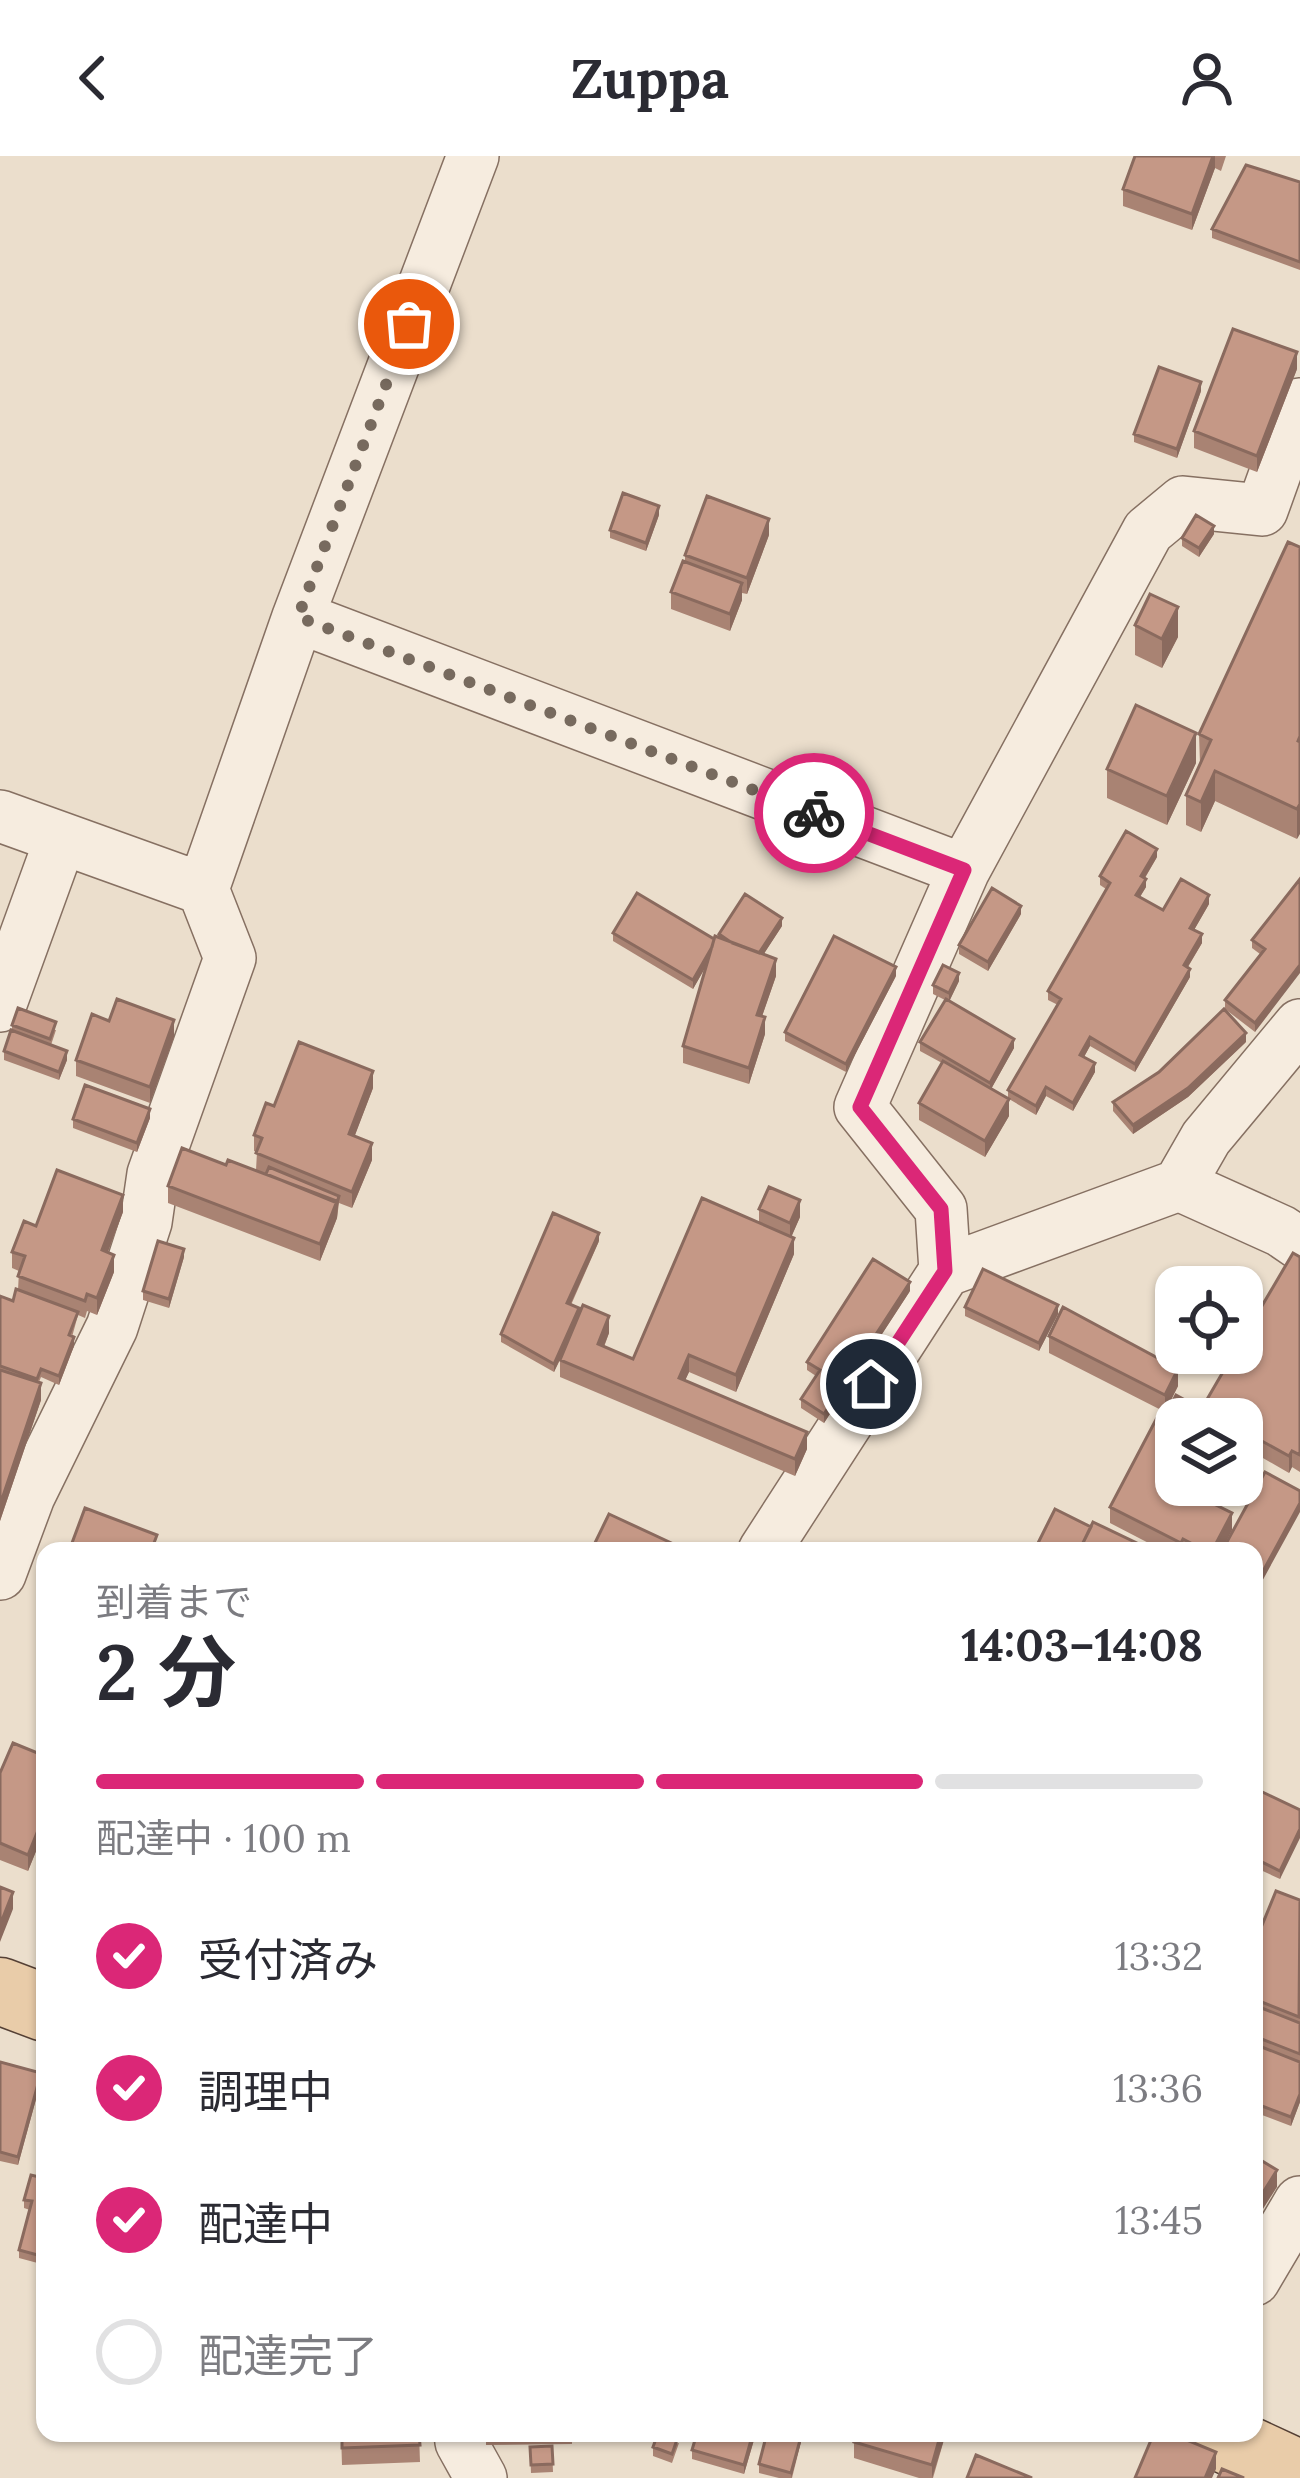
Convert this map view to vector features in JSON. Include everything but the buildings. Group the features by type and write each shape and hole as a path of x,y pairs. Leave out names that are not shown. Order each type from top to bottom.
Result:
{"main road":[{"path":"0,1991 36,2005"},
{"path":"1230,2442 1300,2474"}],"street":[{"path":"0,1574 29,1496 112,1328 146,1222 153,1174 230,958 203,890 298,617 472,156"},
{"path":"770,1542 945,1271 941,1209 860,1107 964,870 1148,532 1183,502 1281,518 1300,404"},
{"path":"298,617 964,870"},
{"path":"0,816 203,890"},
{"path":"0,1006 62,838"},
{"path":"945,1271 1179,1184 1206,1138 1300,1025"},
{"path":"1179,1184 1300,1244"},
{"path":"1263,2265 1300,2202"},
{"path":"460,2442 481,2478"}],"way so far":[{"path":"409,324 298,617 814,813"}],"route":[{"path":"814,813 964,870 860,1107 941,1209 945,1271 871,1384"}]}
